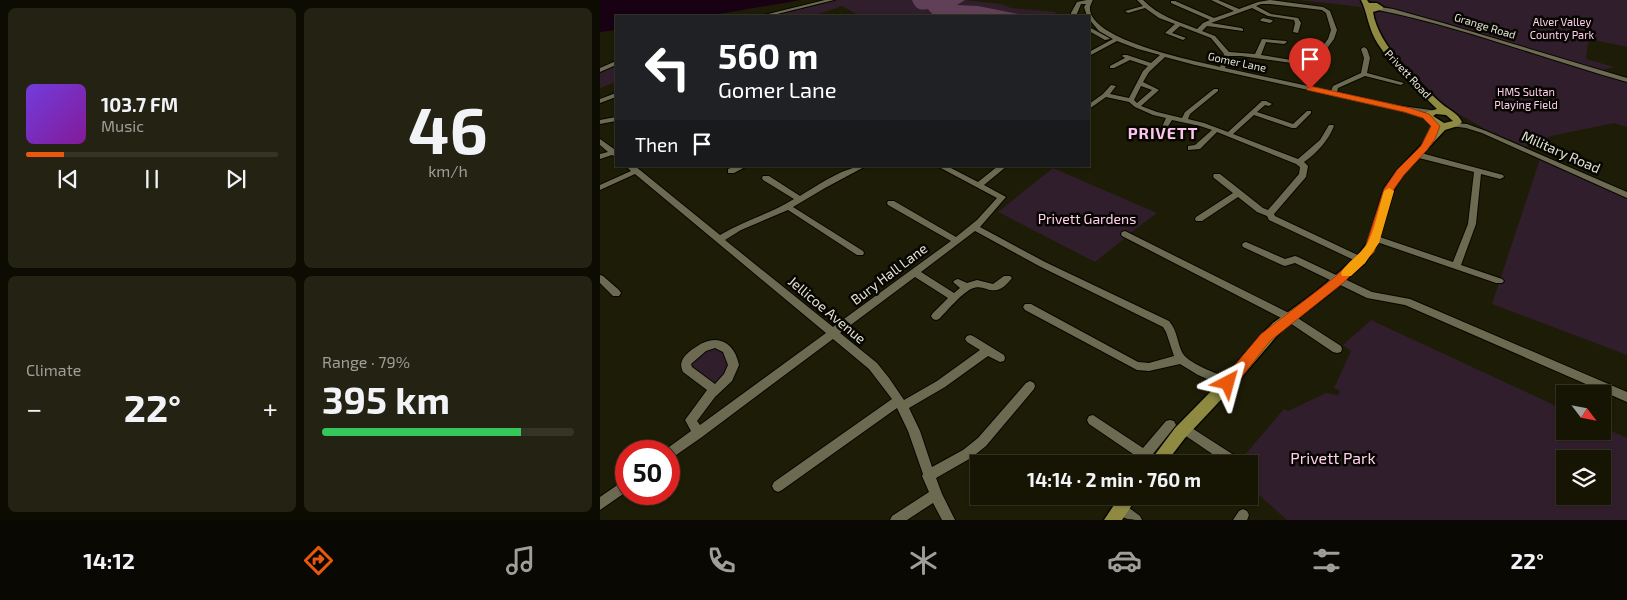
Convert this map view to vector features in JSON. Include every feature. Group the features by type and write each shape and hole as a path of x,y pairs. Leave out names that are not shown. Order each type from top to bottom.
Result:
{"main road":[{"name":"Privett Road","path":"1372,5 1370,19 1381,44 1433,101 1451,114"},
{"name":"Privett Road","path":"1431,139 1436,126 1432,116 1433,101"},
{"path":"1451,114 1458,120 1456,124 1451,126 1432,116 1451,114"},
{"name":"Privett Road","path":"1163,455 1184,428 1228,383 1266,338 1361,260 1370,249 1389,189 1400,173 1431,139 1442,128 1451,126"}],"street":[{"path":"767,15 831,0"},
{"path":"1140,0 1156,15 1216,39 1227,54 1312,65 1331,39 1334,30 1326,10 1270,2 1252,6 1214,20 1205,24 1198,31"},
{"path":"1214,0 1239,11"},
{"path":"1074,15 1079,3 1089,1"},
{"name":"Gomer Lane","path":"1089,1 1087,7 1089,15"},
{"path":"1177,4 1214,20"},
{"name":"Grange Road","path":"1372,5 1459,29 1627,80"},
{"path":"1128,11 1147,6"},
{"path":"1252,6 1267,19 1296,19 1298,22 1295,32"},
{"name":"Gomer Lane","path":"1090,18 1098,31 1163,55 1432,116"},
{"path":"1205,24 1241,30"},
{"path":"1178,25 1168,33 1184,38"},
{"path":"1090,29 1098,31 1096,34 1107,39"},
{"path":"1090,53 1117,39"},
{"path":"1257,57 1263,39 1284,44"},
{"path":"1364,49 1367,58 1364,74"},
{"path":"1222,69 1227,54"},
{"path":"1134,103 1139,83 1152,65 1163,55"},
{"path":"1112,67 1127,57 1152,65"},
{"path":"600,70 615,63"},
{"path":"1333,94 1335,87 1364,74 1401,83"},
{"path":"1134,103 1156,90 1139,83"},
{"path":"1090,106 1106,94 1112,86"},
{"path":"1184,120 1187,114 1216,92"},
{"path":"1106,94 1134,103 1169,118 1184,120 1230,134 1299,162 1305,170 1303,175 1270,214"},
{"path":"600,101 615,95"},
{"path":"1230,134 1264,102 1269,104"},
{"path":"1252,112 1294,127 1310,112"},
{"name":"Military Road","path":"1451,114 1484,132"},
{"path":"1165,127 1169,118"},
{"path":"600,122 615,119"},
{"path":"1299,162 1309,156 1330,131 1331,126"},
{"name":"Military Road","path":"1451,126 1467,126 1484,132 1627,195"},
{"path":"1191,148 1197,147 1216,130"},
{"path":"600,141 615,152"},
{"path":"600,157 615,152"},
{"path":"1418,155 1500,177"},
{"path":"731,171 741,167"},
{"path":"720,239 738,228 788,207 799,199 860,167"},
{"path":"943,167 979,185 1002,167"},
{"path":"600,188 633,169"},
{"name":"Jellicoe Avenue","path":"633,169 873,366 888,382 901,403 914,433 928,476 949,520"},
{"path":"1456,266 1472,224 1478,171"},
{"path":"766,177 799,199"},
{"path":"1218,178 1260,210 1270,214 1272,218 1361,260"},
{"name":"Bury Hall Lane","path":"680,446 916,273 974,227 1002,197 979,185"},
{"path":"1199,219 1238,192"},
{"path":"891,203 957,241"},
{"path":"788,207 860,253"},
{"path":"974,227 1042,264 1166,324 1181,358 1228,383"},
{"path":"1125,234 1290,318 1337,350"},
{"path":"1374,238 1499,280"},
{"path":"1246,248 1285,263 1295,259 1373,296 1407,302 1627,397"},
{"path":"916,273 954,298"},
{"path":"600,278 616,293"},
{"path":"936,316 954,298 962,284 977,283 994,288 1007,278"},
{"path":"1028,308 1137,366 1149,367 1181,358"},
{"path":"970,339 1000,358"},
{"path":"698,433 691,420 711,394 732,372 734,364 729,352 722,344 717,343 703,347 686,362 687,369 713,388 711,394"},
{"path":"778,486 901,403 941,384 987,351"},
{"path":"928,476 967,454 982,442 1030,386"},
{"path":"1093,420 1135,455"},
{"path":"1144,455 1170,425"},
{"path":"1184,428 1224,455"},
{"path":"600,504 615,493"},
{"path":"896,520 936,495"},
{"path":"1121,508 1136,520"}],"green space":[{"path":"839,0 965,0 1001,4 1011,8 1056,12 1054,15 858,15 842,6 815,15 774,15"},
{"path":"1299,0 1362,0 1367,17 1365,17 1361,7"},
{"name":"Alver Valley Country Park","path":"1368,0 1627,0 1627,47 1594,40 1588,43 1586,59 1614,67 1602,70 1627,79 1394,9"},
{"name":"HMS Sultan Playing Field","path":"1383,10 1498,41 1627,81 1627,127 1614,123 1551,136 1527,147 1487,130 1444,106 1389,48 1372,16 1376,11"},
{"path":"615,66 615,82 600,88 600,72"},
{"path":"1540,159 1627,198 1627,355 1492,304"},
{"name":"Privett Gardens","path":"1053,168 1157,213 1130,233 1124,234 1125,238 1095,262 998,212"},
{"name":"Privett Park","path":"1371,320 1556,406 1556,440 1611,440 1611,431 1627,438 1627,520 1287,520 1258,494 1258,455 1245,455 1284,409 1288,411 1326,393 1338,395 1340,391 1334,388 1351,351 1343,345"},
{"path":"721,346 732,364 716,386 709,379 690,368 698,353 705,349"}],"shaded area":[{"path":"600,0 801,0 713,15 615,15 615,30 600,32"},
{"path":"912,0 965,0 957,5 978,6 1023,15 933,15 928,9 922,10 914,5"}],"slow traffic":[{"path":"1347,273 1370,249 1389,191"}],"district":[{"name":"PRIVETT","path":"1163,133"}],"route":[{"path":"1228,383 1277,327 1339,280 1370,249 1389,189 1410,161 1418,155 1431,139 1436,126 1426,116 1407,110 1310,89"}]}
